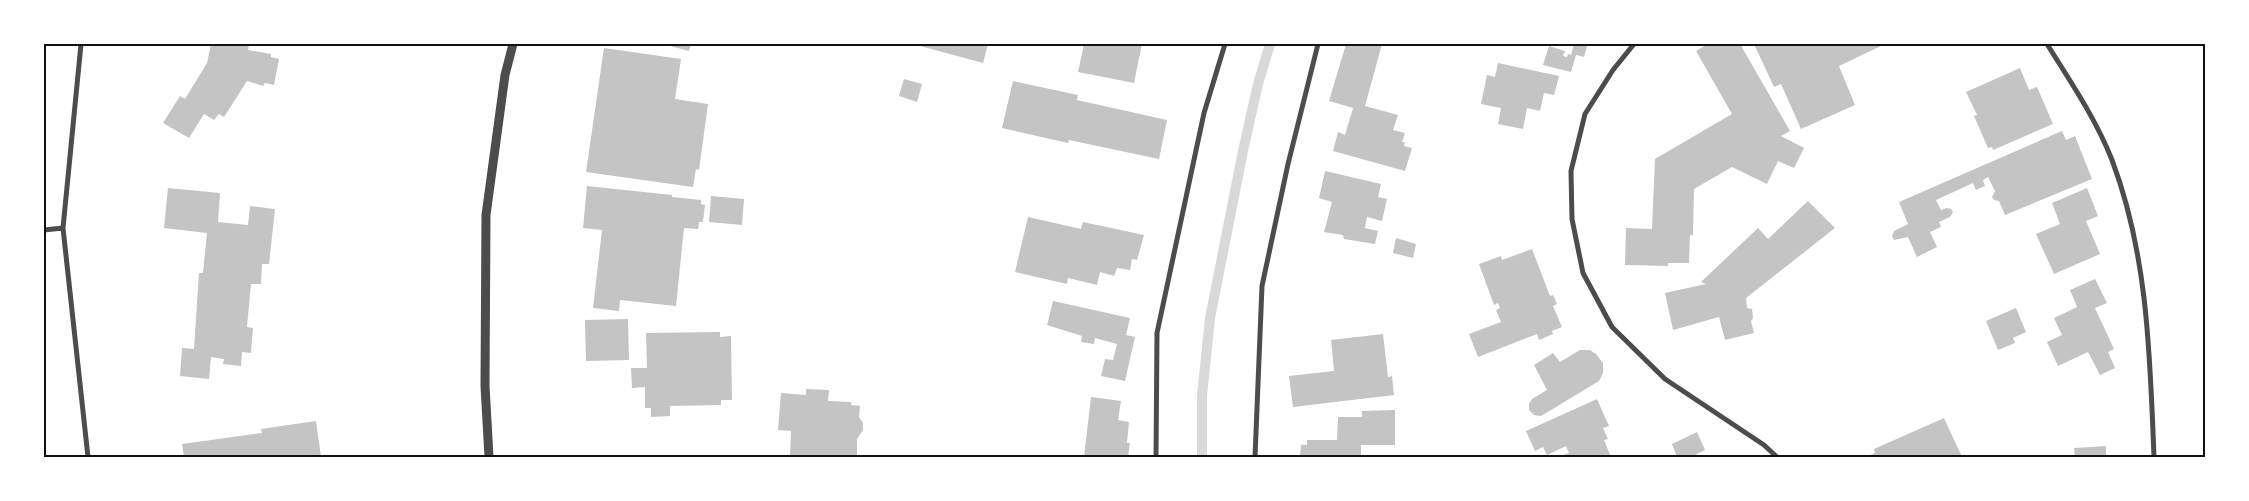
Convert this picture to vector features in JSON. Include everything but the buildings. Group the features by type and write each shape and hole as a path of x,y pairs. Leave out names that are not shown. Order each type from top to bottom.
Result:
{"street":[{"path":"81,44 63,228 88,457"},
{"path":"489,457 485,386 486,215 505,75 513,44"},
{"path":"1156,457 1158,333 1204,113 1225,44"},
{"path":"1255,457 1262,286 1288,164 1318,44"},
{"path":"1634,44 1613,70 1585,114 1571,170 1572,219 1583,273 1612,327 1665,379 1764,445 1777,457"},
{"path":"2047,44 2087,109 2112,160 2130,218 2142,280 2150,339 2154,457"},
{"path":"44,230 63,228"}],"waterway":[{"path":"1202,457 1202,396 1210,318 1243,151 1258,84 1270,44"}]}
